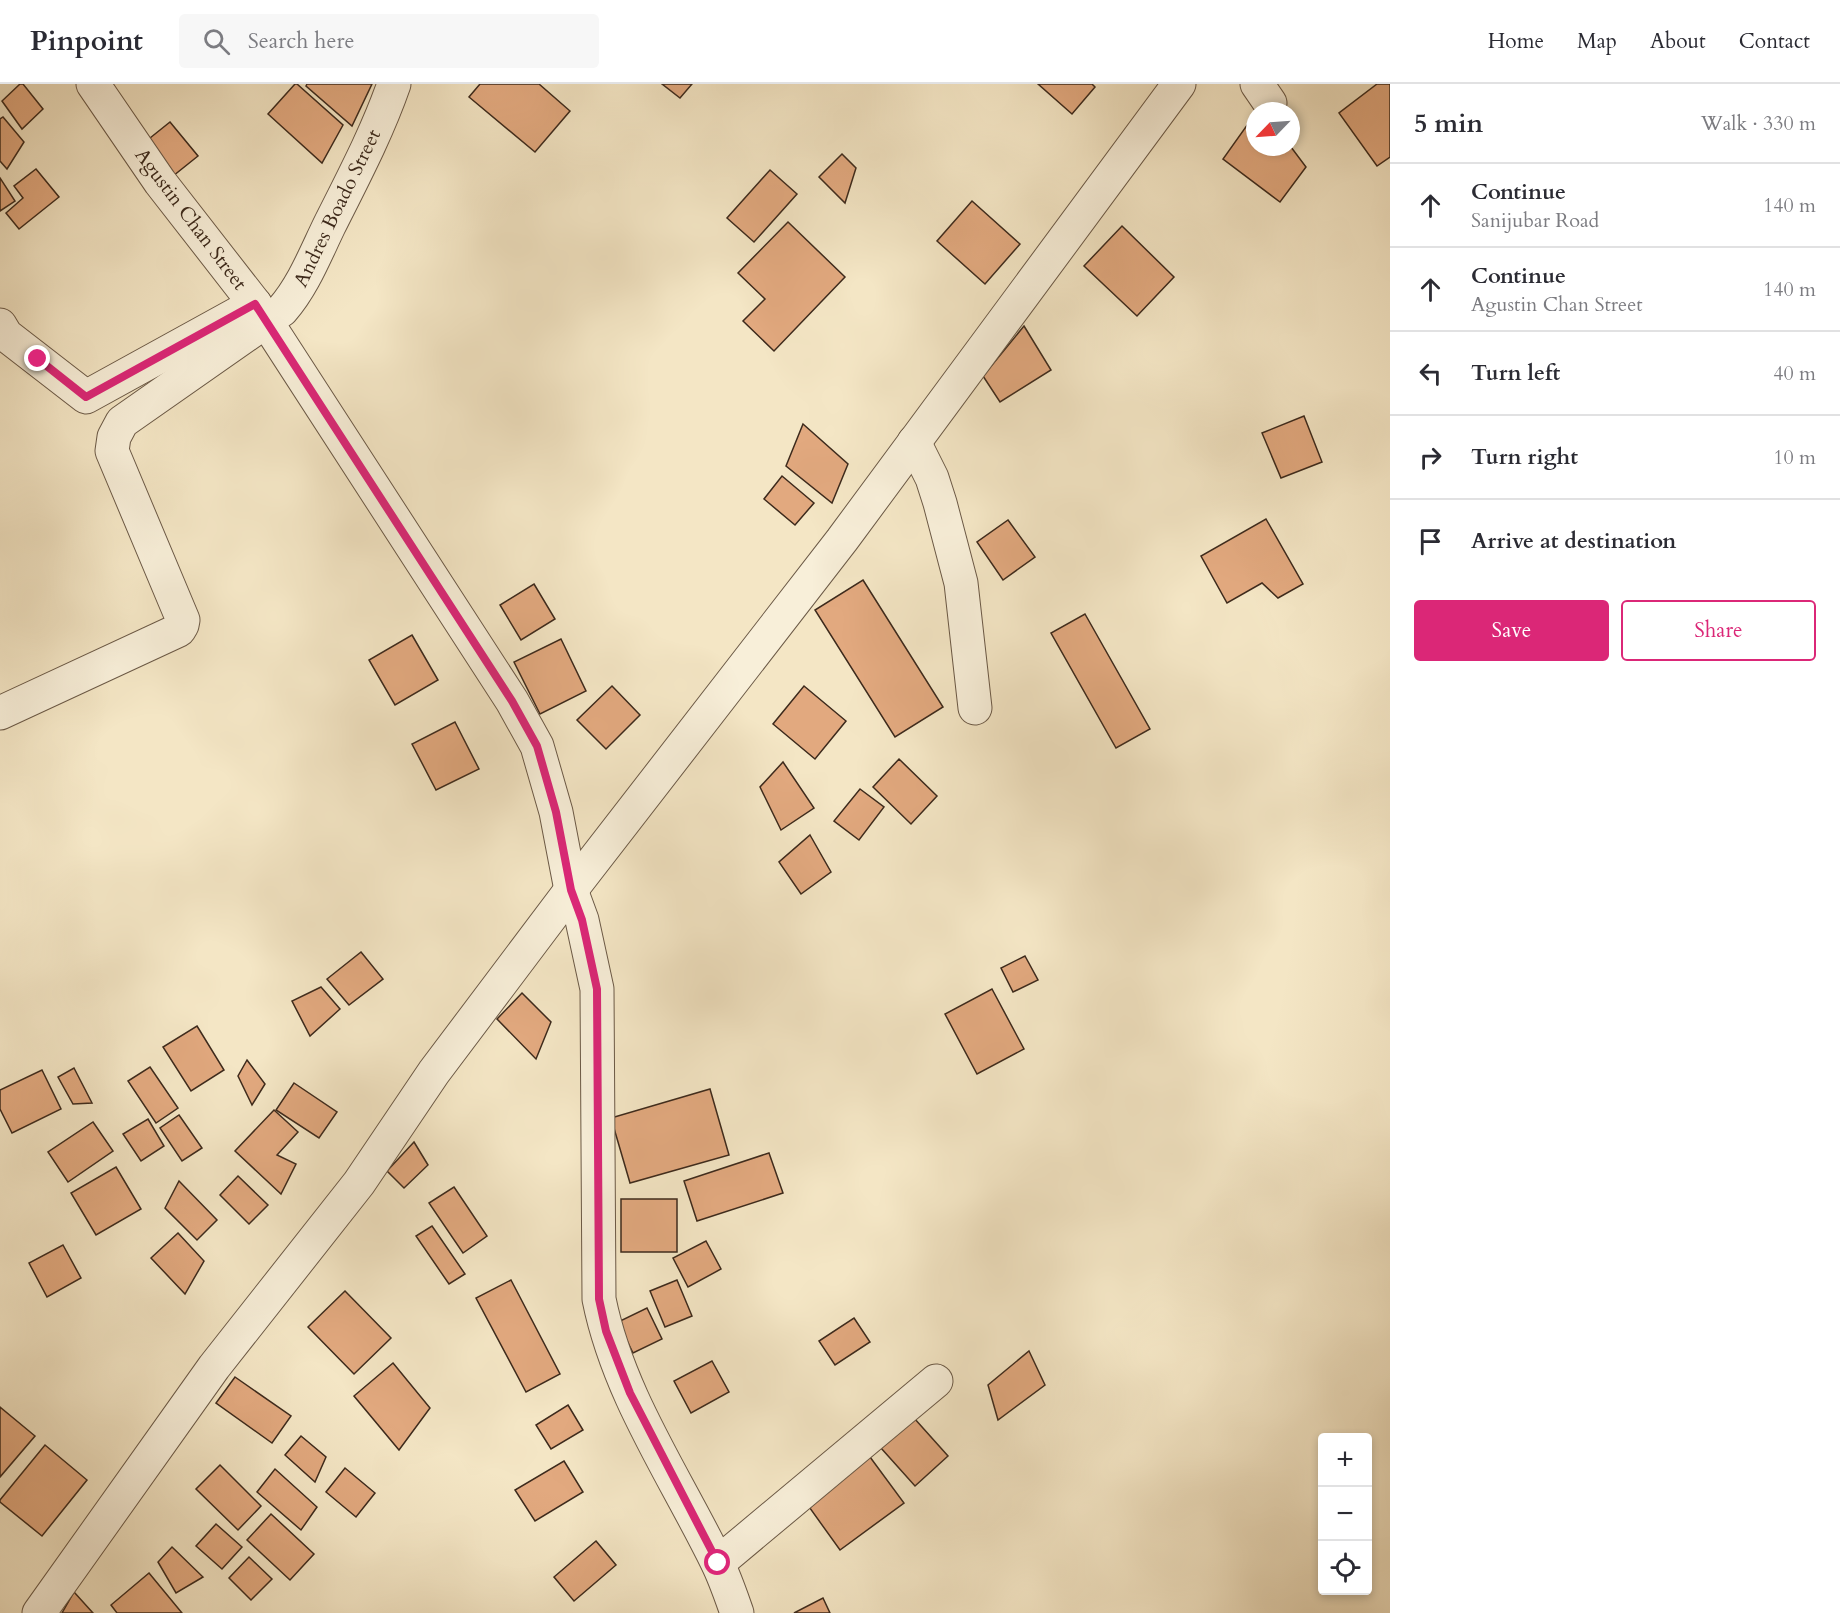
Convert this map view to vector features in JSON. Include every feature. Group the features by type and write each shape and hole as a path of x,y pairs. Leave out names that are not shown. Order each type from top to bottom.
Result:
{"street":[{"name":"Agustin Chan Street","path":"93,84 160,182 261,313 512,701 537,746 556,812 571,890 582,920 597,989 599,1299 606,1331 630,1393 718,1563 737,1613"},
{"name":"Andres Boado Street","path":"261,313 282,310 295,295 387,105 394,84"},
{"path":"39,1613 214,1367 359,1183 434,1072 834,549 1179,84"},
{"path":"0,325 6,335 86,397 261,313"},
{"path":"0,713 179,630 182,626 183,620 112,451 114,437 122,422 261,313"},
{"path":"914,442 932,478 961,583 975,708"},
{"path":"718,1563 936,1381"}],"building":[{"path":"20,84 23,84 43,109 22,129 2,101"},
{"path":"295,84 343,125 322,163 268,114"},
{"path":"307,84 372,84 352,126 306,86"},
{"path":"480,84 539,84 570,111 535,152 469,97"},
{"path":"662,84 692,84 680,98"},
{"path":"1038,84 1092,84 1095,87 1072,114"},
{"path":"1377,84 1390,84 1390,157 1377,166 1339,113"},
{"path":"3,117 24,142 7,169 0,161 0,119"},
{"path":"170,122 198,156 173,176 145,142"},
{"path":"1246,127 1246,156 1298,156 1306,167 1280,202 1223,159"},
{"path":"842,154 856,168 845,203 819,177"},
{"path":"36,169 59,197 19,229 6,213 23,198 14,186"},
{"path":"770,170 797,194 754,242 727,218"},
{"path":"0,178 15,201 0,211"},
{"path":"972,201 1020,244 985,284 937,241"},
{"path":"788,222 845,277 774,351 743,321 765,299 738,273"},
{"path":"1122,226 1174,277 1137,316 1084,266"},
{"path":"1024,326 1051,370 1000,402 983,376"},
{"path":"1304,416 1322,462 1281,478 1262,433"},
{"path":"803,424 848,464 832,503 786,466"},
{"path":"782,476 814,503 795,525 764,499"},
{"path":"1266,519 1303,584 1278,598 1262,583 1227,603 1201,556"},
{"path":"1008,520 1035,557 1003,580 977,542"},
{"path":"863,580 943,707 895,737 815,610"},
{"path":"534,584 555,619 521,640 500,605"},
{"path":"1085,614 1150,729 1116,748 1051,633"},
{"path":"412,635 438,680 395,705 369,660"},
{"path":"561,639 586,691 540,714 514,662"},
{"path":"612,686 640,715 606,749 577,720"},
{"path":"804,686 846,721 815,759 773,724"},
{"path":"455,722 479,769 436,790 412,744"},
{"path":"899,759 937,796 911,824 873,787"},
{"path":"783,762 814,808 781,830 760,787"},
{"path":"860,789 884,807 859,840 834,821"},
{"path":"810,835 831,872 801,894 779,862"},
{"path":"361,952 383,979 349,1005 327,979"},
{"path":"1025,956 1038,980 1013,992 1001,968"},
{"path":"321,987 340,1009 310,1036 292,1001"},
{"path":"992,989 1024,1049 977,1074 945,1014"},
{"path":"522,993 551,1022 536,1059 497,1019"},
{"path":"197,1026 224,1070 191,1091 163,1047"},
{"path":"247,1060 265,1084 252,1105 238,1076"},
{"path":"150,1067 178,1108 156,1123 128,1081"},
{"path":"74,1068 92,1103 73,1104 58,1077"},
{"path":"42,1070 61,1109 12,1133 0,1109 0,1090"},
{"path":"294,1083 337,1112 319,1138 276,1110"},
{"path":"710,1089 729,1155 630,1183 611,1118"},
{"path":"274,1110 298,1132 277,1155 296,1164 281,1194 235,1151"},
{"path":"179,1115 202,1148 182,1161 160,1128"},
{"path":"148,1119 164,1146 141,1161 123,1134"},
{"path":"93,1122 113,1151 68,1182 48,1152"},
{"path":"414,1142 428,1165 404,1188 387,1171"},
{"path":"769,1153 783,1193 697,1221 684,1181"},
{"path":"116,1167 141,1209 96,1235 71,1193"},
{"path":"238,1176 268,1205 249,1224 220,1195"},
{"path":"179,1181 217,1220 197,1240 165,1208"},
{"path":"454,1187 487,1236 463,1253 429,1203"},
{"path":"621,1199 677,1199 677,1252 621,1252"},
{"path":"432,1226 465,1274 449,1284 416,1236"},
{"path":"178,1233 204,1261 185,1294 151,1258"},
{"path":"706,1241 721,1269 688,1287 673,1258"},
{"path":"63,1245 81,1278 47,1297 29,1263"},
{"path":"511,1280 560,1374 526,1392 476,1298"},
{"path":"677,1280 692,1316 665,1327 650,1291"},
{"path":"345,1291 391,1338 354,1374 308,1327"},
{"path":"647,1308 662,1339 633,1353 618,1322"},
{"path":"854,1318 870,1342 835,1365 819,1341"},
{"path":"1029,1351 1045,1385 998,1420 988,1385"},
{"path":"712,1361 729,1392 691,1413 674,1381"},
{"path":"393,1363 430,1408 399,1450 354,1396"},
{"path":"235,1377 291,1416 272,1443 216,1403"},
{"path":"568,1405 583,1430 551,1449 536,1425"},
{"path":"0,1407 35,1436 0,1477"},
{"path":"914,1418 948,1456 915,1486 881,1448"},
{"path":"301,1436 326,1457 315,1482 285,1455"},
{"path":"45,1445 87,1480 42,1536 0,1500"},
{"path":"870,1457 904,1503 840,1550 807,1504"},
{"path":"564,1461 583,1492 535,1521 515,1490"},
{"path":"220,1465 261,1506 238,1530 196,1489"},
{"path":"345,1468 375,1493 356,1517 326,1492"},
{"path":"275,1469 317,1507 301,1530 257,1492"},
{"path":"271,1514 314,1554 290,1580 247,1540"},
{"path":"216,1524 242,1547 222,1569 196,1546"},
{"path":"596,1541 616,1565 574,1601 554,1577"},
{"path":"172,1547 203,1577 176,1593 158,1562"},
{"path":"249,1557 272,1579 251,1600 229,1578"},
{"path":"149,1573 182,1613 117,1613 111,1605"},
{"path":"74,1592 93,1613 62,1613"},
{"path":"823,1598 830,1613 794,1613"}],"route":[{"path":"38,359 86,397 255,304 512,701 537,746 556,812 571,890 582,920 597,989 599,1299 606,1331 630,1393 718,1563"}]}
